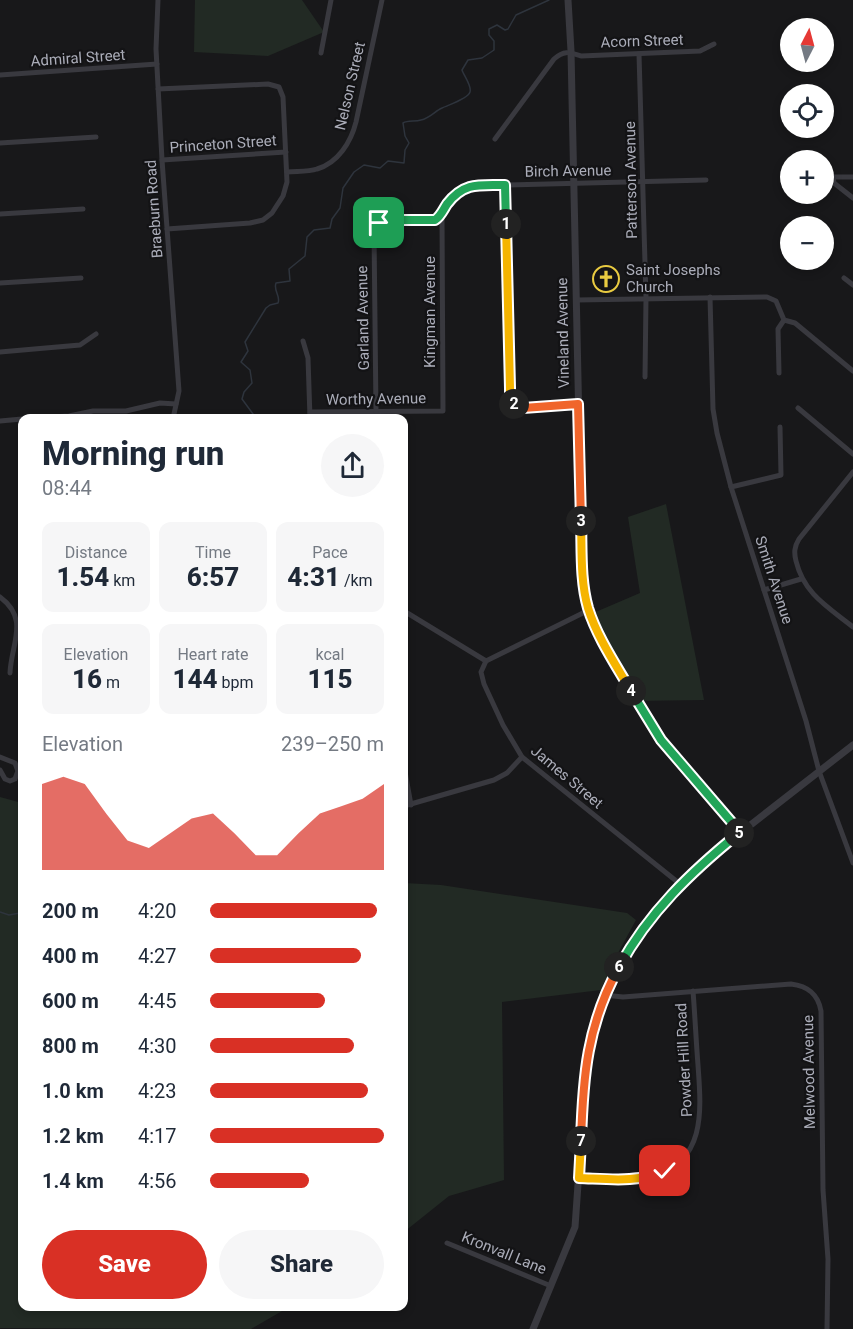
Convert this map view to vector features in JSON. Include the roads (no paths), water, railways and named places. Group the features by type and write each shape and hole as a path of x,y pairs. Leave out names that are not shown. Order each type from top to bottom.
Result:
{"street":[{"name":"Braeburn Road","path":"158,0 155,41 180,391 174,414"},
{"path":"321,53 331,0"},
{"name":"Nelson Street","path":"288,172 315,170 324,166 338,156 350,140 356,122 382,0"},
{"name":"Vineland Avenue","path":"568,0 572,51 582,567 589,610 654,732 740,832"},
{"name":"Acorn Street","path":"572,51 581,56 639,54 699,51 714,44"},
{"path":"495,139 554,59 562,53 572,51"},
{"name":"Patterson Avenue","path":"639,54 646,298 645,377"},
{"name":"Admiral Street","path":"0,75 157,64"},
{"path":"158,89 268,84 276,86 283,97 288,172 287,187 283,196 272,213 263,220 250,224 167,229"},
{"path":"0,143 96,137"},
{"name":"Princeton Street","path":"162,160 286,152"},
{"path":"834,177 853,177"},
{"name":"Birch Avenue","path":"442,214 454,195 466,187 706,180"},
{"path":"834,183 853,198"},
{"path":"505,185 510,397 518,407 578,404"},
{"path":"0,214 83,209"},
{"name":"Garland Avenue","path":"376,412 374,232 378,224 388,220 435,220 442,214"},
{"name":"Kingman Avenue","path":"442,214 443,411"},
{"path":"0,283 81,278"},
{"path":"844,278 853,285"},
{"name":"Smith Avenue","path":"710,297 713,409 717,433 731,487 806,721 819,771 853,863"},
{"path":"576,300 770,297 777,303 784,320"},
{"path":"784,320 795,323 853,370"},
{"path":"778,373 778,329 784,320"},
{"path":"0,352 80,345 96,334"},
{"path":"303,341 308,358 310,414"},
{"path":"79,414 93,411 126,411 160,403 176,404"},
{"path":"798,408 853,454"},
{"name":"Worthy Avenue","path":"332,414 443,411"},
{"path":"0,421 18,419"},
{"path":"731,487 781,475 780,427"},
{"path":"853,472 796,543 794,554 801,579 812,593 853,627"},
{"path":"764,590 801,579"},
{"path":"0,597 12,609 17,623 17,636 11,658 10,673"},
{"path":"408,613 486,661 589,610"},
{"name":"James Street","path":"486,661 481,672 484,684 522,757 680,884"},
{"path":"533,1329 575,1227 586,1057 604,995 636,937 680,884 740,832 853,745"},
{"path":"0,757 15,763 18,771 15,778 10,781 5,779 0,770"},
{"path":"408,805 494,780 507,773 522,757"},
{"path":"408,788 411,805"},
{"name":"Melwood Avenue","path":"604,995 623,997 791,984 807,988 818,998 821,1011 823,1190 828,1259 827,1329"},
{"name":"Powder Hill Road","path":"579,1178 636,1179 655,1176 673,1167 689,1150 698,1129 701,1109 693,991"},
{"name":"Kronvall Lane","path":"447,1243 551,1286"}],"waterway":[{"path":"253,414 242,399 244,392 252,383 250,370 241,362 248,351 245,342 266,308 278,303 276,283 290,281 289,269 305,256 307,237 314,230 330,228 332,219 340,208 343,188 354,172 364,165 380,168 388,161 404,163 405,150 409,143 405,136 403,123 424,119 468,95 470,87 462,70 468,60 482,58 494,50 494,41 489,35 489,29 497,25 505,30 508,29 516,15 549,0"},
{"path":"0,912 9,915 18,913"}],"place":[{"name":"Saint Josephs Church","path":"606,279"}]}
